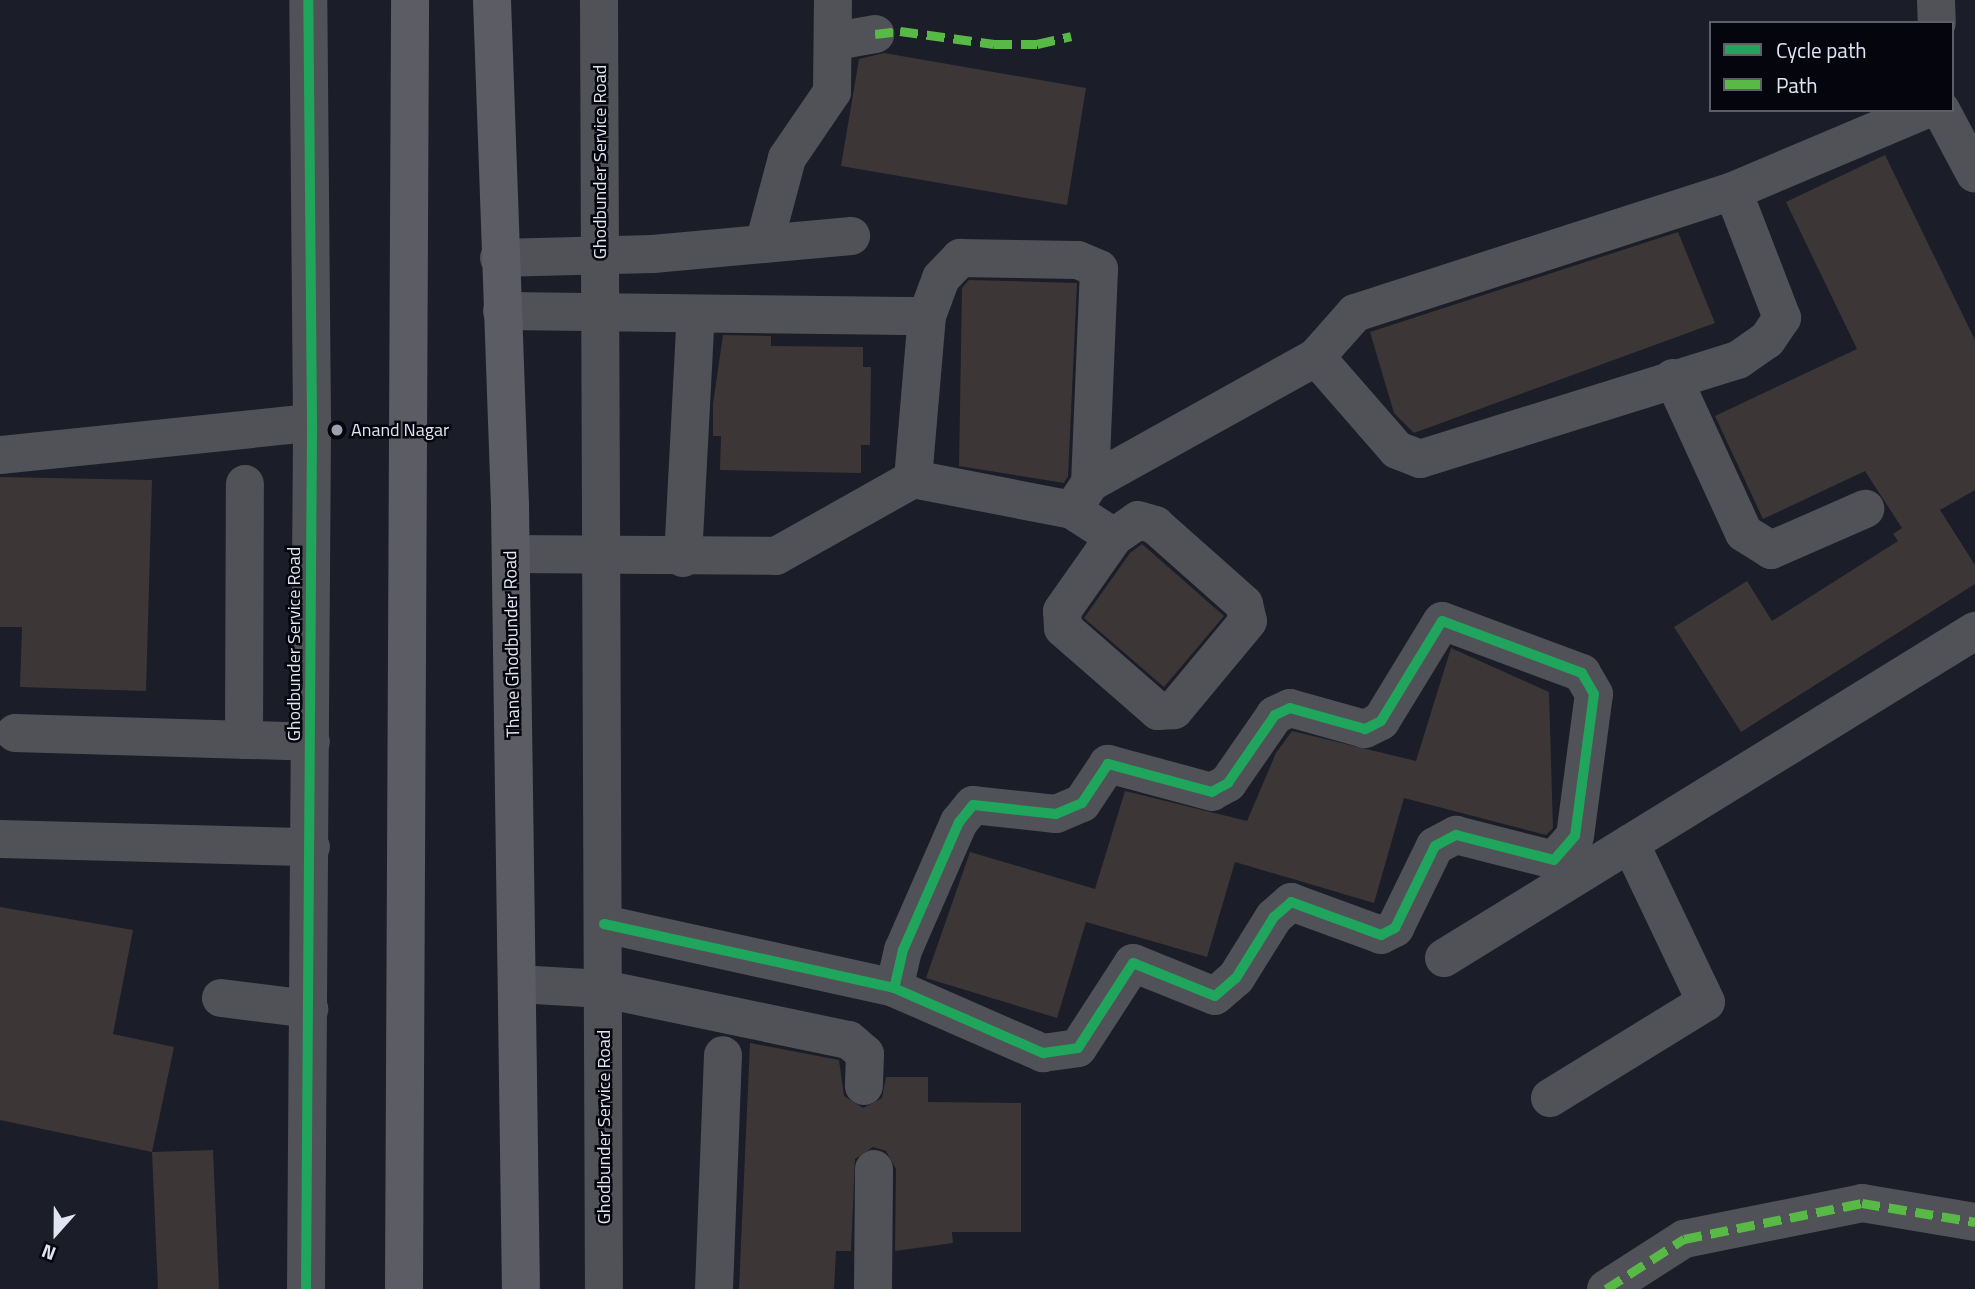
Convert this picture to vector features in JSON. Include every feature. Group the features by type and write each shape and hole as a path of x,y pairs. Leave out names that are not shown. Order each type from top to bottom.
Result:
{"main road":[{"path":"404,1289 410,0"},
{"name":"Thane Ghodbunder Road","path":"492,0 510,554 521,1289"}],"street":[{"name":"Ghodbunder Service Road","path":"306,1289 312,424 308,0"},
{"name":"Ghodbunder Service Road","path":"598,0 605,555 604,1289"},
{"path":"598,0 607,0"},
{"path":"764,244 787,158 832,92 836,41 833,0"},
{"path":"1936,0 1937,21"},
{"path":"836,41 876,34"},
{"path":"510,554 683,558 776,556 913,479 1081,497 1316,357 1356,313 1733,191 1920,112"},
{"path":"1942,112 1975,174"},
{"path":"1316,357 1397,450 1420,459 1673,378 1738,360 1767,340 1782,318 1733,191"},
{"path":"499,258 764,244 851,236"},
{"path":"913,479 927,316 941,278 960,258 1078,260 1099,269 1081,497 1114,537"},
{"path":"502,311 927,316"},
{"path":"683,558 696,314"},
{"path":"1673,378 1744,533 1770,550 1865,509"},
{"path":"0,455 312,424"},
{"path":"244,740 245,484"},
{"path":"1138,520 1155,525 1244,604 1248,621 1174,710 1158,711 1063,628 1062,611 1114,537 1138,520"},
{"path":"604,924 894,989 1044,1053 1079,1048 1133,963 1215,996 1236,978 1274,918 1291,902 1381,935 1395,928 1435,846 1456,835 1554,860 1576,836 1594,694 1582,673 1442,621 1430,632 1381,721 1365,729 1290,708 1283,711 1228,783 1212,792 1108,764 1082,803 1056,814 973,805 959,822 903,950 894,989"},
{"path":"1444,958 1975,631"},
{"path":"15,733 311,742"},
{"path":"0,839 311,846"},
{"path":"1550,1098 1706,1002 1630,844"},
{"path":"517,984 604,989 849,1040 865,1054 864,1086"},
{"path":"221,998 309,1009"},
{"path":"714,1289 723,1055"},
{"path":"873,1289 874,1169"},
{"path":"1606,1289 1685,1239 1862,1203 1975,1222"}],"building":[{"path":"884,53 1086,88 1067,205 841,166 859,59"},
{"path":"1885,155 1975,340 1975,490 1940,510 1975,565 1975,584 1741,732 1674,627 1747,581 1772,621 1898,541 1893,534 1902,528 1865,471 1763,519 1715,416 1857,349 1786,202"},
{"path":"1678,232 1715,323 1414,433 1394,413 1370,332"},
{"path":"969,280 1077,283 1068,476 1064,483 959,466 962,288"},
{"path":"723,335 771,336 771,346 863,347 863,367 871,367 870,445 861,445 861,473 720,470 721,436 713,436 713,404"},
{"path":"0,477 152,480 146,691 20,687 22,627 0,627"},
{"path":"1142,544 1224,616 1164,687 1084,618 1130,553"},
{"path":"1451,648 1549,692 1553,828 1546,835 1404,798 1374,903 1235,862 1207,957 1086,922 1057,1018 926,978 970,852 1095,889 1125,791 1247,821 1276,753 1292,731 1416,761"},
{"path":"0,907 133,930 113,1034 174,1047 152,1152 0,1120"},
{"path":"750,1043 839,1060 844,1096 863,1108 882,1098 886,1077 928,1077 928,1102 1021,1103 1021,1232 952,1232 953,1243 895,1251 896,1169 886,1151 873,1147 855,1159 851,1251 836,1251 834,1289 739,1289"},
{"path":"213,1150 219,1289 158,1289 152,1152"}],"marked path":[{"path":"875,34 900,31 994,44 1037,44 1071,36"},
{"path":"1606,1289 1684,1239 1862,1203 1975,1222"}],"cycle path":[{"path":"306,1289 312,423 308,0"},
{"path":"604,924 894,988 1043,1053 1078,1048 1133,963 1215,996 1236,978 1274,917 1291,902 1381,935 1395,928 1435,846 1456,835 1554,860 1575,836 1594,694 1582,673 1442,621 1381,721 1365,729 1290,708 1275,715 1228,783 1212,792 1108,764 1082,803 1056,814 973,805 959,822 903,950 894,988"}],"place":[{"name":"Anand Nagar","path":"337,430"}]}
